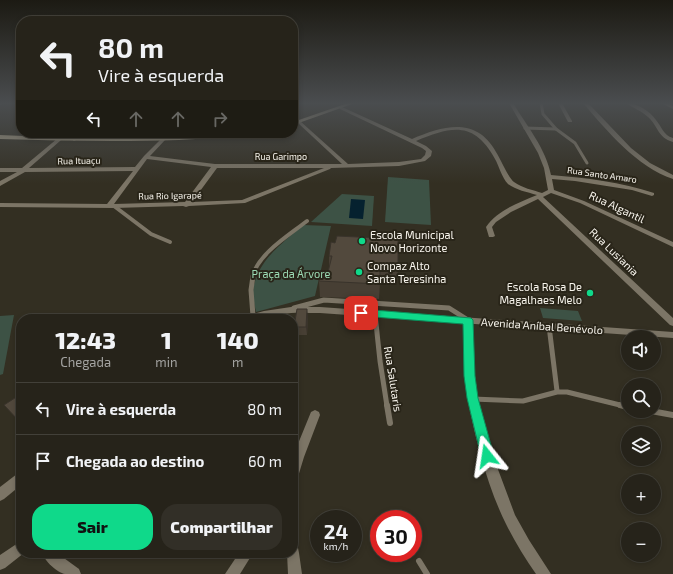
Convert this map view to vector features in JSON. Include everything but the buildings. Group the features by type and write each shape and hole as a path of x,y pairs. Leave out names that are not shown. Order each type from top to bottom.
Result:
{"main road":[{"path":"0,137 16,136"},
{"path":"40,138 58,140 177,138"}],"street":[{"path":"306,130 347,166"},
{"path":"387,130 413,142 434,132 443,130"},
{"path":"466,130 482,136 506,176 516,187 541,196"},
{"path":"490,236 490,227 492,222 512,209 551,191 542,153 526,130"},
{"path":"611,130 629,149 648,164 673,177"},
{"path":"659,130 662,134 673,140"},
{"path":"111,206 146,157 163,139"},
{"path":"0,184 22,171 58,140"},
{"name":"Rua Garimpo","path":"146,157 215,166 347,166 417,162 426,158 428,156 428,151 424,147 413,142"},
{"path":"186,205 215,166"},
{"name":"Rua Rio Igarapé","path":"0,205 111,206 230,204 250,201 332,166"},
{"name":"Rua Ituaçu","path":"0,170 137,169"},
{"name":"Rua Santo Amaro","path":"548,177 575,179 633,188 652,194"},
{"name":"Rua Algantil","path":"551,191 582,202 673,245"},
{"name":"Rua Lusiania","path":"541,196 673,323"},
{"name":"Avenida Aníbal Benévolo","path":"268,314 291,309 673,335"},
{"path":"468,320 472,398 497,486 510,519 524,545 544,574"},
{"path":"298,452 315,415"},
{"path":"0,495 16,482"},
{"path":"0,563 16,551"},
{"path":"53,558 74,574"},
{"path":"232,574 243,558"},
{"path":"293,558 295,574"}],"lane":[{"path":"557,130 575,142 587,163"},
{"path":"111,206 151,234 170,242"},
{"path":"249,314 251,282 254,272 267,254 307,221"},
{"path":"291,309 324,300 449,308 468,320"},
{"name":"Rua Salutaris","path":"375,314 380,362 390,423"},
{"path":"549,326 557,392"},
{"path":"472,398 513,401 532,399 557,392 567,392 621,405"},
{"path":"661,413 673,415"},
{"path":"420,562 427,574"}],"green space":[{"path":"388,177 429,180 431,225 385,222"},
{"path":"342,194 374,196 372,226 311,222"},
{"name":"Praça da Árvore","path":"303,225 331,226 315,296 256,312 253,291 255,280 260,270 279,246"},
{"path":"540,308 578,311 582,321 543,318"},
{"path":"14,315 3,374 0,375 0,316"}],"water":[{"path":"351,199 365,200 363,219 349,218"}],"place":[{"name":"Escola Municipal Novo Horizonte","path":"362,241"},
{"name":"Compaz Alto Santa Teresinha","path":"359,272"},
{"name":"Escola Rosa De Magalhaes Melo","path":"590,293"}],"route":[{"path":"361,313 468,320 472,398 487,456"}]}
